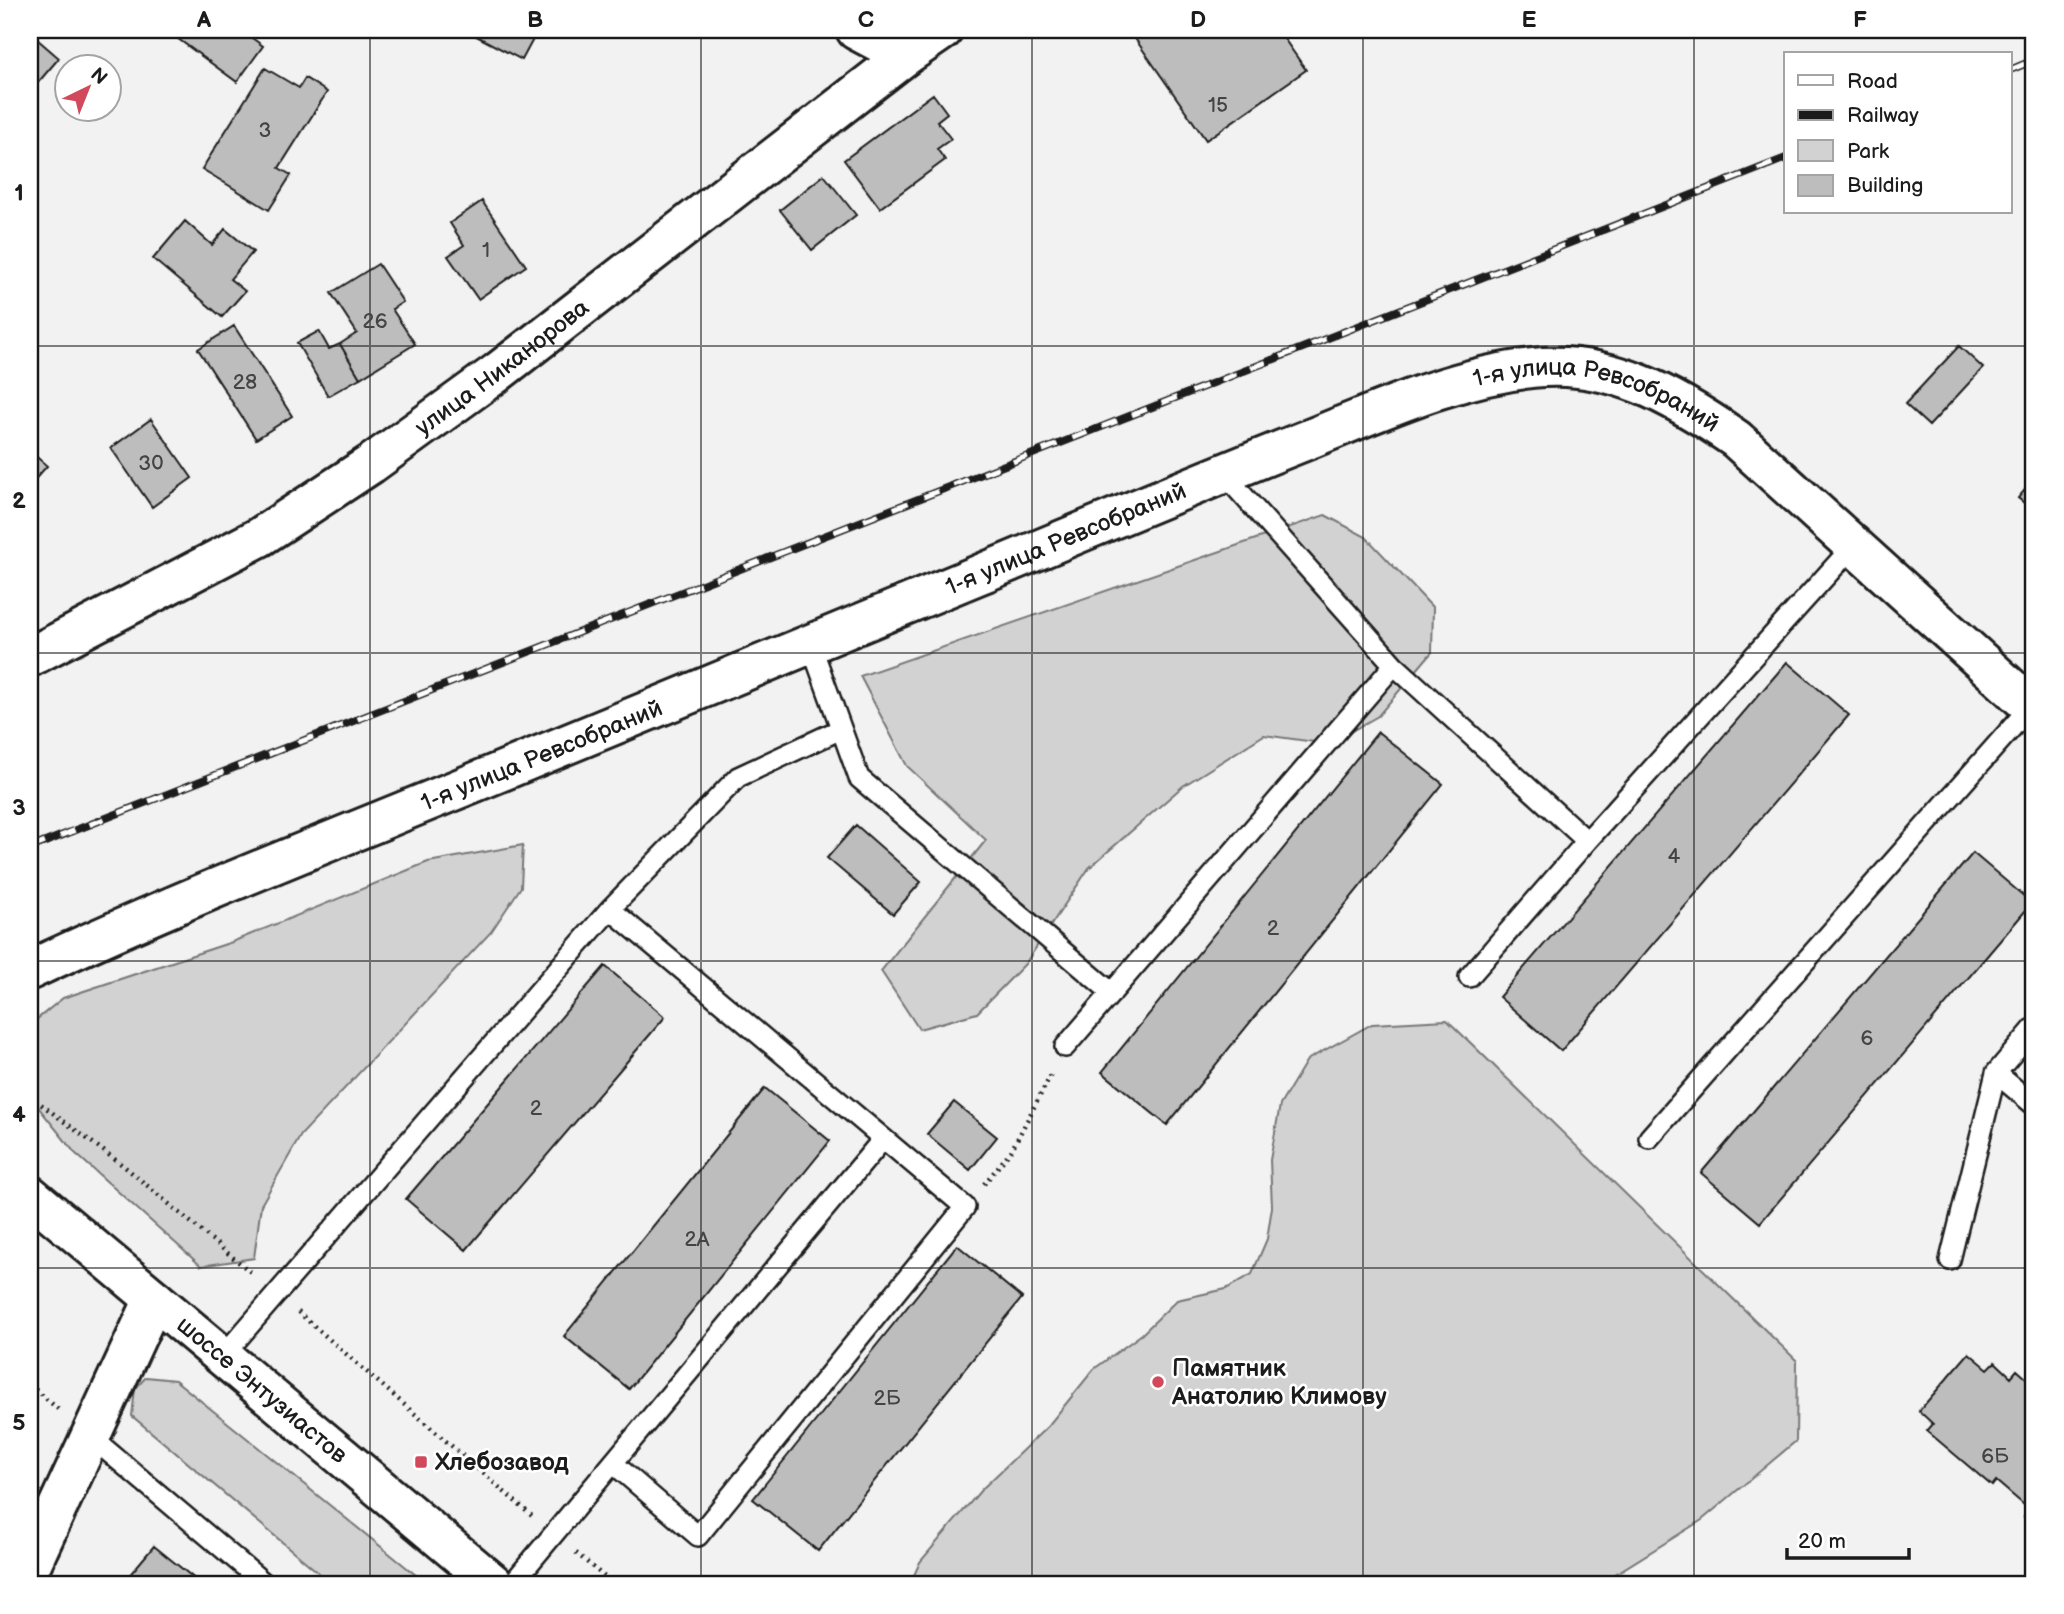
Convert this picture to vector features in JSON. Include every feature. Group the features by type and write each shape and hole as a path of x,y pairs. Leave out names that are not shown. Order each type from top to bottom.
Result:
{"street":[{"path":"856,30 905,56"},
{"name":"улица Никанорова","path":"30,657 260,537 371,464 499,372 905,56 943,30"},
{"name":"1-я улица Ревсобраний","path":"30,970 147,915 811,645 1223,473 1427,392 1467,380 1536,367 1615,373 1650,386 1691,408 1736,439 2033,707"},
{"name":"шоссе Энтузиастов","path":"30,1195 494,1584"},
{"path":"30,1567 154,1299"}],"lane":[{"path":"1223,473 1394,665 1587,841"},
{"path":"1469,977 1587,841 1854,545"},
{"path":"811,645 859,778 1112,993"},
{"path":"1065,1047 1394,665"},
{"path":"1649,1138 2033,707"},
{"path":"222,1357 610,909 738,777 841,729"},
{"path":"610,909 965,1207 698,1536 614,1464"},
{"path":"1950,1260 1996,1073 2034,1028"},
{"path":"1996,1073 2034,1105"},
{"path":"512,1584 883,1139"},
{"path":"91,1437 265,1584"}],"path":[{"path":"965,1207 1011,1151 1065,1047"},
{"path":"554,1535 612,1584"}],"green space":[{"path":"1325,515 1366,537 1433,608 1432,652 1378,716 1329,744 1264,735 1183,786 1089,868 1025,964 977,1013 919,1029 881,971 986,840 907,766 860,676"},
{"path":"523,845 521,887 491,932 301,1135 261,1205 254,1258 201,1266 75,1153 30,1097 31,1024 63,998 232,942 428,862"},
{"path":"1447,1020 1797,1361 1796,1441 1702,1520 1609,1578 1607,1584 910,1584 920,1562 981,1490 1048,1426 1094,1369 1142,1334 1177,1300 1226,1289 1252,1274 1267,1239 1272,1207 1270,1160 1280,1105 1307,1060 1372,1024"},
{"path":"146,1377 175,1380 427,1584 332,1584 132,1416 135,1389"}],"building":[{"path":"166,30 241,30 263,46 237,82"},
{"path":"465,30 538,30 522,60"},
{"path":"1129,30 1278,30 1306,70 1206,140"},
{"path":"30,33 52,52 52,66 30,92"},
{"path":"265,68 299,88 305,78 327,92 279,168 291,175 269,210 202,169"},
{"path":"933,94 947,113 937,121 951,139 937,149 945,160 880,208 844,160"},
{"path":"824,175 856,215 812,250 780,210"},
{"path":"482,201 526,266 478,299 448,256 464,245 450,223"},
{"path":"185,221 212,245 225,229 253,252 230,279 245,291 222,317 153,259"},
{"path":"378,264 403,302 392,309 415,344 360,378 340,344 357,333 331,293"},
{"path":"234,326 292,416 256,439 198,349"},
{"path":"319,331 329,349 340,344 360,378 328,396 297,343"},
{"path":"1959,346 1983,368 1929,426 1905,404"},
{"path":"151,419 192,478 152,507 111,448"},
{"path":"30,451 47,466 30,485"},
{"path":"2034,479 2034,511 2018,498"},
{"path":"1787,662 1849,715 1561,1051 1499,997"},
{"path":"1378,732 1443,784 1167,1125 1102,1072"},
{"path":"856,825 921,882 893,914 827,858"},
{"path":"1973,853 2032,903 1760,1223 1701,1173"},
{"path":"605,966 665,1017 466,1250 406,1199"},
{"path":"765,1088 830,1141 629,1389 564,1336"},
{"path":"954,1102 997,1137 970,1170 927,1134"},
{"path":"957,1245 1022,1298 818,1551 753,1499"},
{"path":"1969,1353 1988,1369 1995,1362 2011,1377 2017,1370 2034,1385 2034,1526 2024,1517 2030,1510 1996,1481 1992,1486 1927,1431 1933,1424 1919,1411"},
{"path":"154,1546 201,1584 122,1584"}],"railway":[{"path":"2011,70 2034,60"},
{"path":"30,848 1784,159"}],"place":[{"name":"Памятник Анатолию Климову","path":"1158,1382"},
{"name":"Хлебозавод","path":"421,1462"}]}
